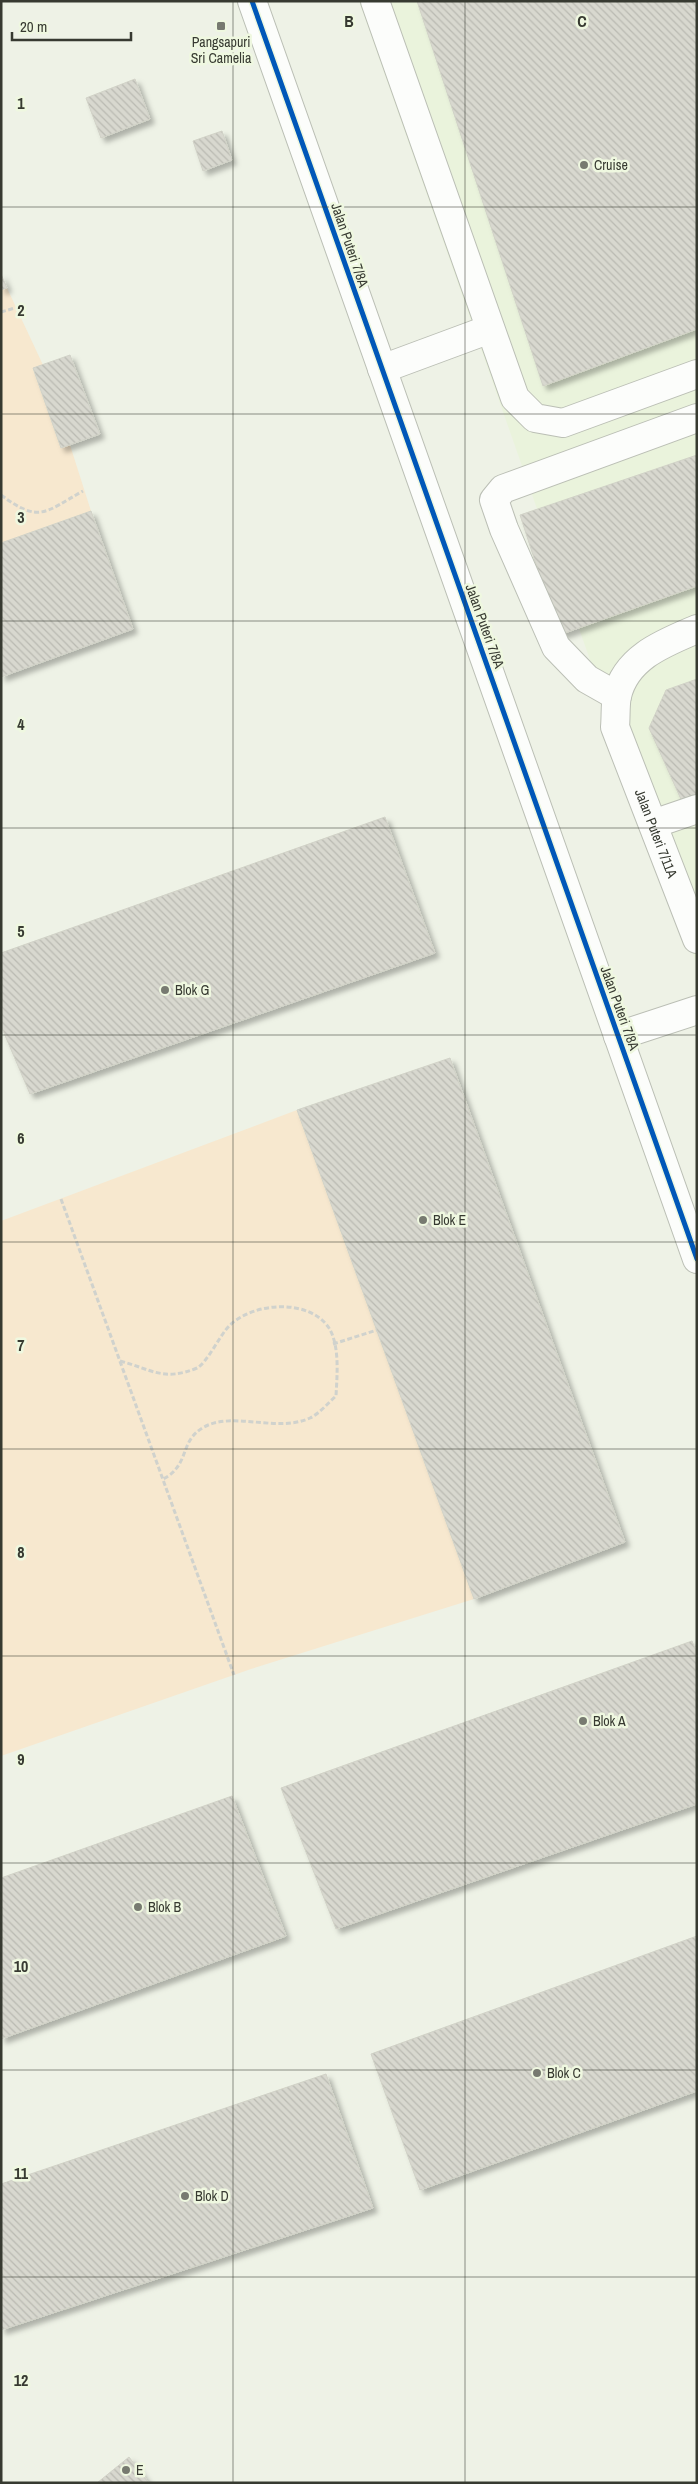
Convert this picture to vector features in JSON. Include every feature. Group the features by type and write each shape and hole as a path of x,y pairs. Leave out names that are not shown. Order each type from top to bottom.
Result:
{"street":[{"name":"Jalan Puteri 7/8A","path":"252,1 697,1259"},
{"path":"374,1 514,398 535,418 563,423 697,374"},
{"path":"382,369 490,329"},
{"path":"697,418 503,489 494,500 504,529 556,648 586,679 617,696 626,674 643,655 697,629"},
{"name":"Jalan Puteri 7/11A","path":"617,696 615,726 697,939"},
{"path":"653,824 697,809"},
{"path":"618,1036 697,1010"}],"path":[{"path":"1,312 15,308"},
{"path":"1,494 33,514 46,512 83,491"},
{"path":"61,1199 234,1675"},
{"path":"120,1361 160,1375 180,1373 200,1367 230,1325 257,1309 284,1307 308,1310 329,1329 337,1356 336,1396 311,1418 285,1426 256,1422 228,1422 205,1427 188,1440 175,1470 163,1479"},
{"path":"333,1344 377,1330"}],"shaded area":[{"path":"359,1 697,1 697,965"},
{"path":"7,288 43,365 33,369 61,448 70,445 91,511 1,543 1,290"},
{"path":"297,1110 474,1599 251,1669 1,1756 1,1221"}],"building":[{"name":"Cruise","path":"417,1 697,1 697,329 543,386"},
{"path":"135,79 150,119 101,138 86,98"},
{"path":"222,131 232,160 203,171 193,141"},
{"path":"1,274 7,288 1,290"},
{"path":"70,355 100,434 61,448 33,368"},
{"path":"697,455 697,586 559,635 520,515"},
{"path":"91,511 133,629 1,677 1,543"},
{"path":"697,679 697,801 684,806 649,728 666,690"},
{"name":"Blok G","path":"385,817 435,953 30,1094 1,1026 1,953"},
{"name":"Blok E","path":"450,1058 625,1542 474,1599 297,1110"},
{"name":"Blok A","path":"692,1641 697,1653 697,1804 336,1929 281,1788"},
{"name":"Blok B","path":"232,1796 286,1936 1,2039 1,1878"},
{"name":"Blok C","path":"697,1936 697,2091 420,2190 371,2054"},
{"name":"Blok D","path":"326,2074 373,2208 1,2330 1,2184"},
{"name":"E","path":"129,2457 149,2483 97,2483"}],"cycle path":[{"path":"252,1 697,1259"}],"place":[{"name":"Pangsapuri Sri Camelia","path":"221,26"},
{"name":"Cruise","path":"584,165"},
{"name":"Blok G","path":"165,990"},
{"name":"Blok E","path":"423,1220"},
{"name":"Blok A","path":"583,1721"},
{"name":"Blok B","path":"138,1907"},
{"name":"Blok C","path":"537,2073"},
{"name":"Blok D","path":"185,2196"},
{"name":"E","path":"126,2470"}]}
